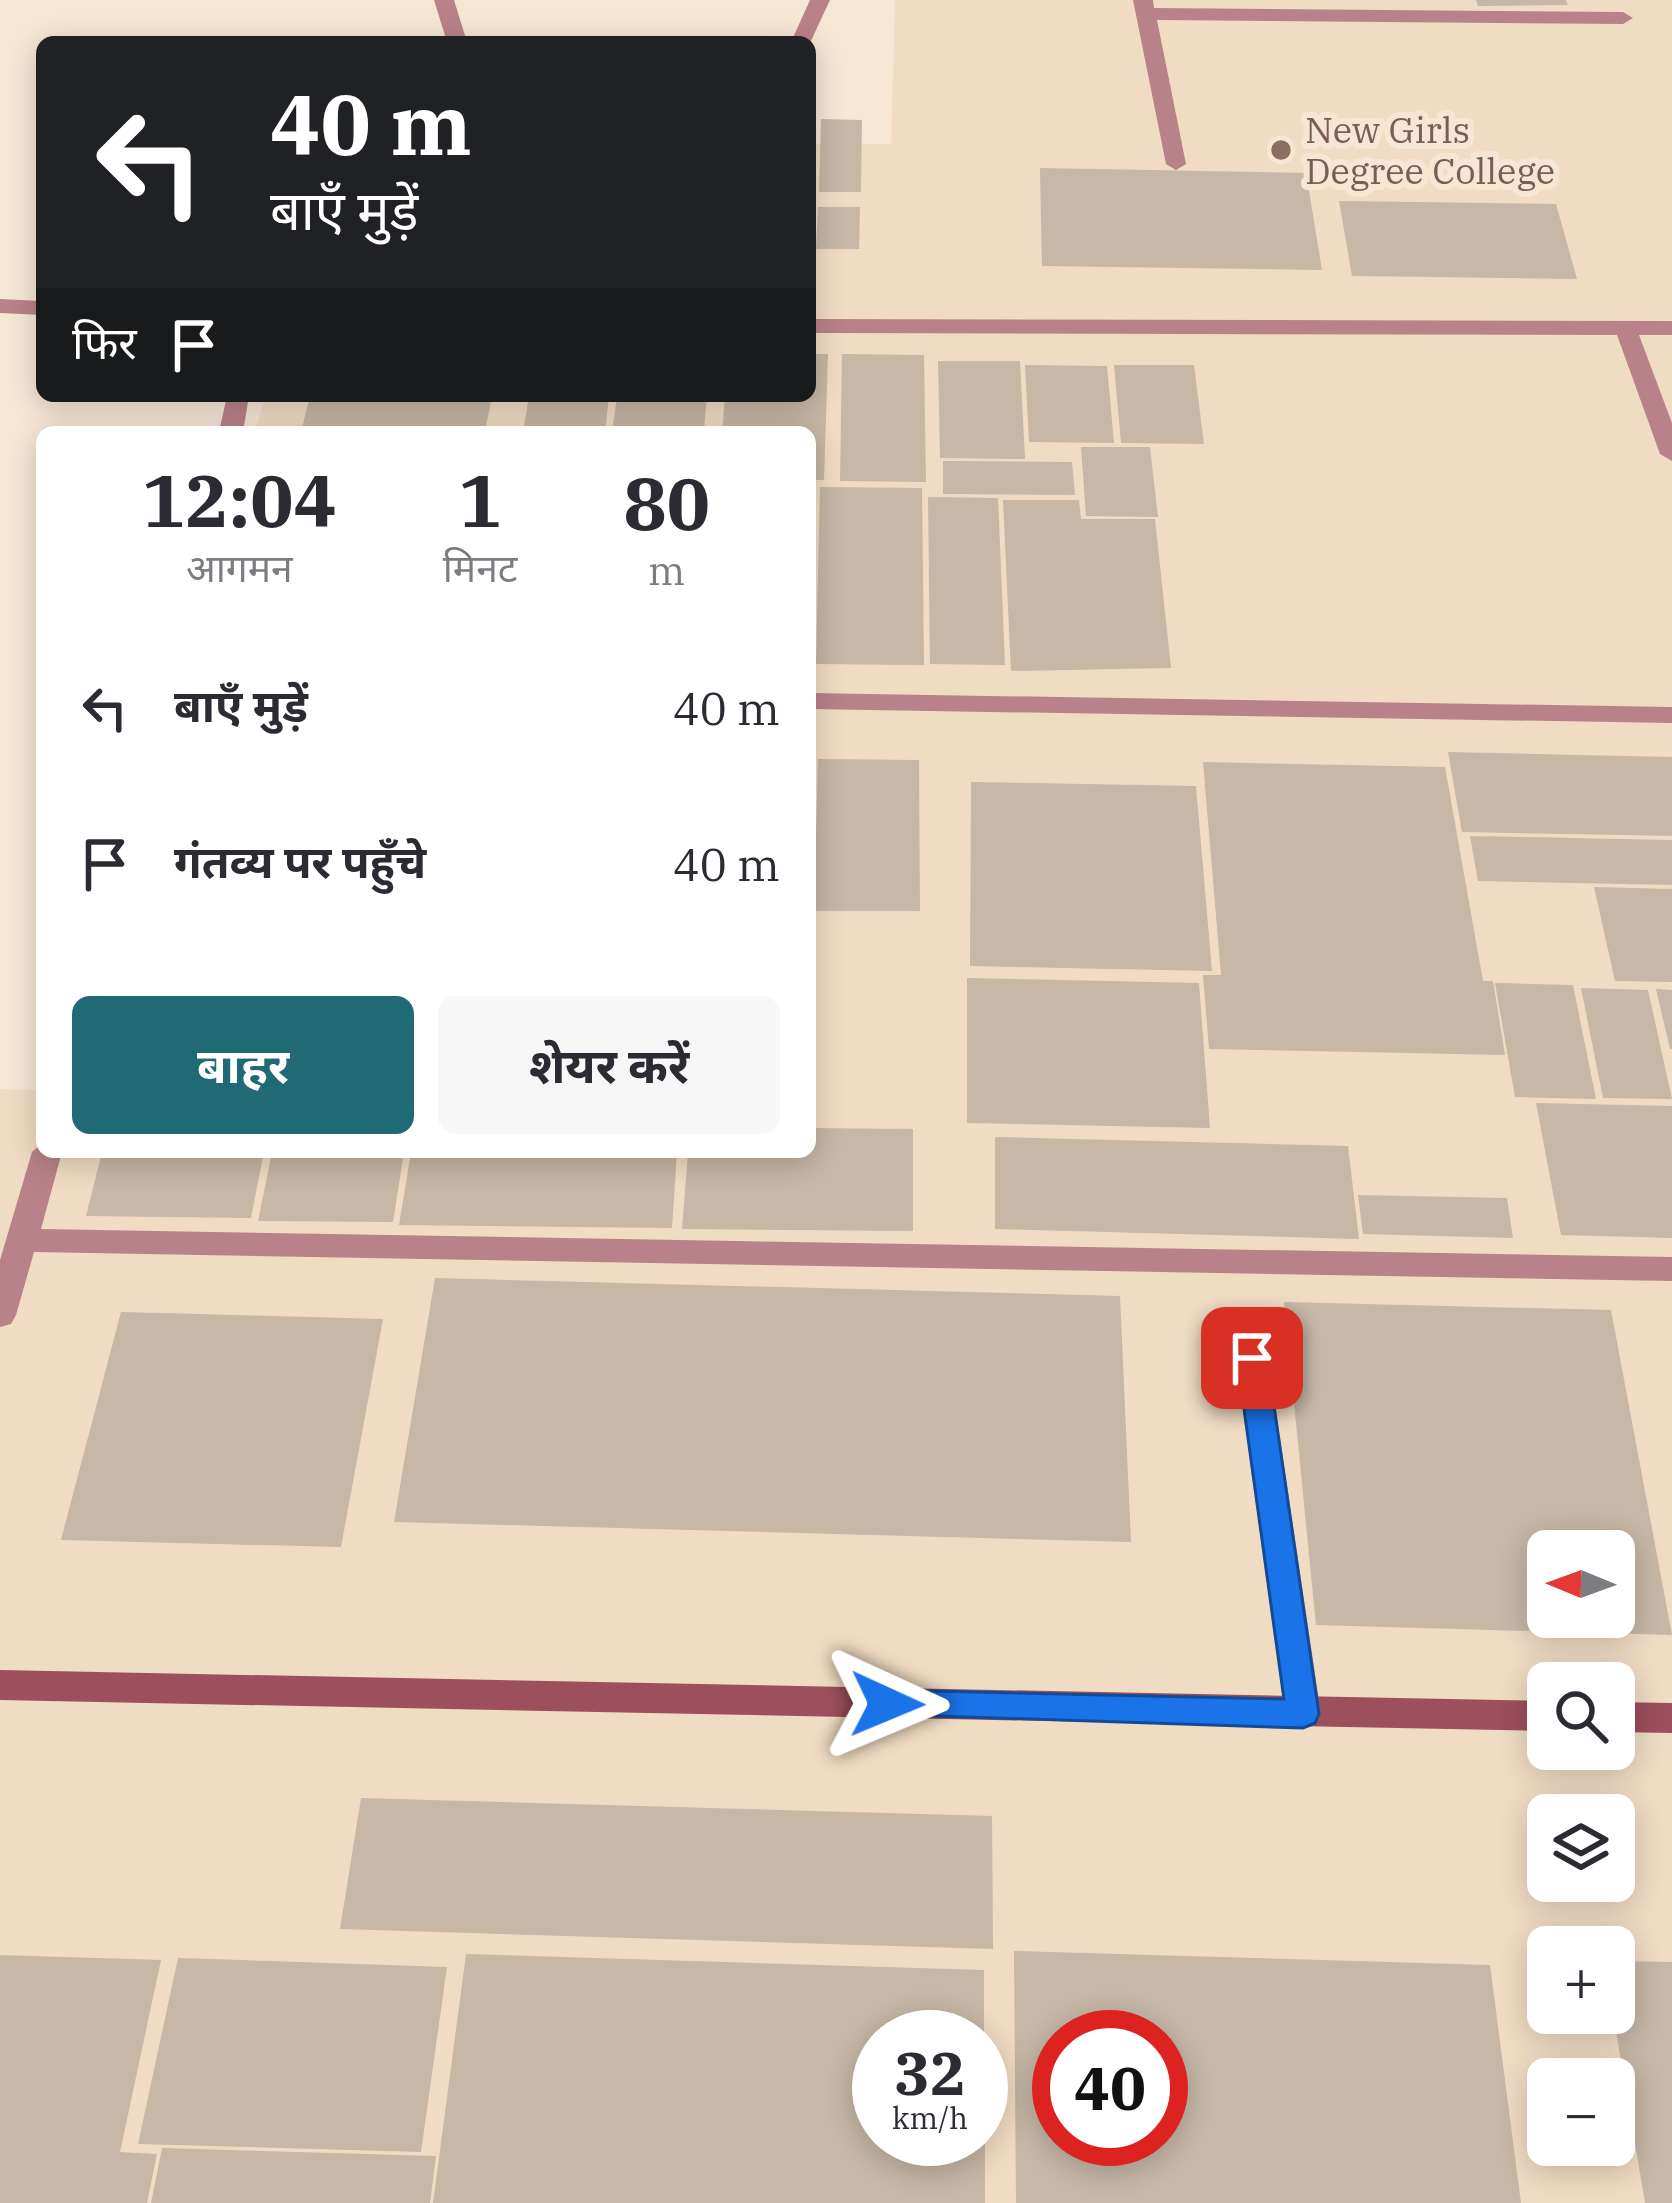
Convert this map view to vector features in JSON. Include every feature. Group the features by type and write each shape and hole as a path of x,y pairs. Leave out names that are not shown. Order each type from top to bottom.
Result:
{"street":[{"path":"444,0 455,36"},
{"path":"803,36 820,0"},
{"path":"1176,164 1144,7 1623,18"},
{"path":"0,306 36,308"},
{"path":"816,326 1672,328"},
{"path":"1625,327 1672,454"},
{"path":"816,701 1672,715"},
{"path":"0,1315 45,1158"},
{"path":"22,1240 1672,1269"},
{"path":"1252,1358 1303,1714"},
{"path":"0,1685 1527,1716"},
{"path":"1635,1717 1672,1718"}],"shaded area":[{"path":"895,0 1672,0 1672,2203 0,2203 0,1089 36,1090 36,1158 816,1158 816,426 257,426 263,402 816,402 816,144 891,144"}],"building":[{"path":"1476,0 1566,0 1568,5 1478,6"},
{"path":"821,119 862,120 861,192 819,192"},
{"path":"1040,168 1306,173 1322,270 1042,266"},
{"path":"1339,201 1556,204 1577,279 1352,276"},
{"path":"818,207 860,207 859,249 816,249"},
{"path":"816,354 828,354 824,480 816,480 816,426 722,426 724,402 816,402"},
{"path":"842,354 924,355 926,482 840,481"},
{"path":"938,361 1020,361 1025,459 940,458"},
{"path":"1025,365 1107,366 1114,443 1029,442"},
{"path":"1114,365 1194,365 1204,444 1121,443"},
{"path":"308,402 491,402 486,426 302,426"},
{"path":"528,402 608,402 606,426 524,426"},
{"path":"616,402 706,402 704,426 613,426"},
{"path":"1081,447 1150,447 1158,517 1086,516"},
{"path":"943,461 1072,462 1075,495 943,494"},
{"path":"820,487 922,488 924,665 816,664"},
{"path":"928,497 998,498 1005,665 930,664"},
{"path":"1003,500 1079,500 1081,519 1155,519 1171,668 1011,671"},
{"path":"1448,752 1672,757 1672,836 1462,832"},
{"path":"818,759 919,760 920,911 816,911"},
{"path":"1203,762 1445,767 1483,981 1493,981 1505,1055 1209,1049 1203,975 1221,975"},
{"path":"971,782 1196,786 1212,971 970,966"},
{"path":"1470,836 1672,840 1672,885 1478,881"},
{"path":"1594,887 1672,889 1672,982 1615,981"},
{"path":"967,978 1199,983 1210,1128 967,1123"},
{"path":"1495,983 1573,985 1596,1099 1515,1097"},
{"path":"1581,988 1648,990 1672,1099 1603,1098"},
{"path":"1656,989 1672,990 1672,1049 1670,1049"},
{"path":"1536,1103 1672,1106 1672,1238 1561,1235"},
{"path":"816,1128 913,1129 913,1231 682,1229 688,1158 816,1158"},
{"path":"995,1137 1348,1146 1359,1239 995,1229"},
{"path":"100,1158 263,1158 251,1218 86,1216"},
{"path":"271,1158 403,1158 393,1222 258,1221"},
{"path":"410,1158 677,1158 672,1228 399,1225"},
{"path":"1358,1195 1507,1198 1513,1238 1363,1234"},
{"path":"435,1278 1120,1296 1131,1542 394,1522"},
{"path":"1284,1302 1611,1310 1672,1635 1635,1634 1635,1530 1527,1530 1527,1631 1316,1625"},
{"path":"121,1312 383,1319 341,1547 61,1540"},
{"path":"361,1798 992,1816 993,1949 340,1929"},
{"path":"1014,1951 1490,1965 1521,2203 1016,2203"},
{"path":"466,1954 984,1970 984,2010 852,2010 852,2166 985,2166 985,2203 433,2203"},
{"path":"0,1955 161,1960 120,2152 157,2154 147,2203 0,2203"},
{"path":"178,1958 447,1967 421,2152 138,2144"},
{"path":"1635,1961 1672,1962 1672,2203 1645,2203 1635,2144 1635,2058 1621,2058 1617,2034 1635,2034"},
{"path":"162,2148 436,2156 430,2203 151,2203"}],"place":[{"name":"New Girls Degree College","path":"1281,150"}],"route":[{"path":"887,1704 1303,1714 1252,1358"}]}
